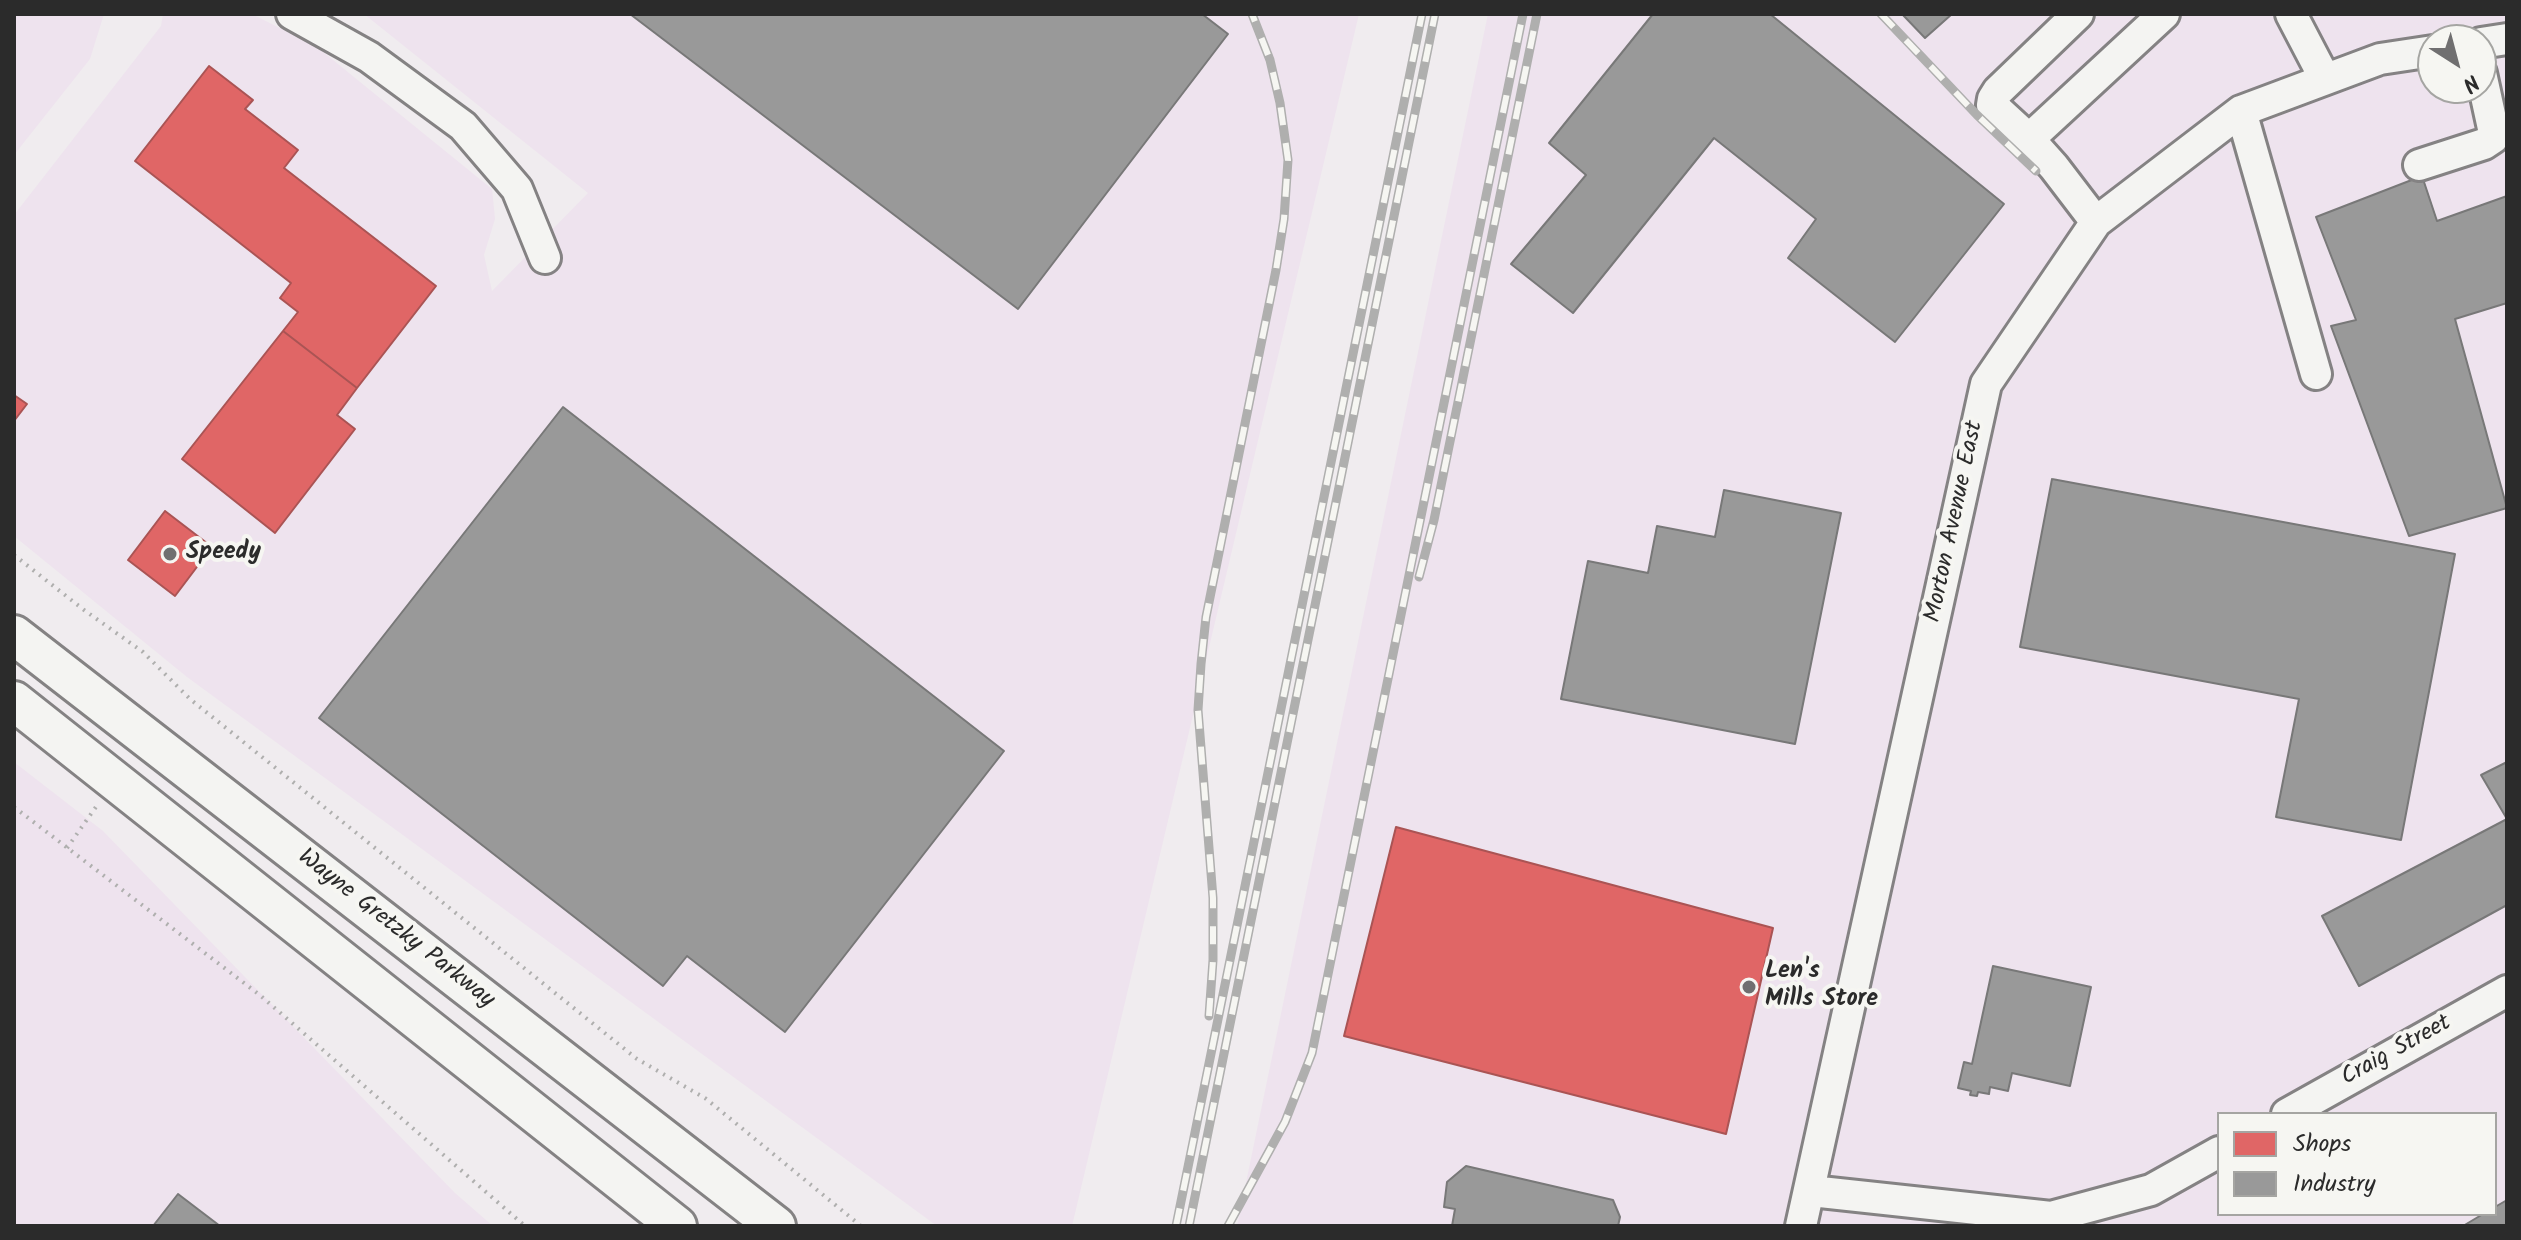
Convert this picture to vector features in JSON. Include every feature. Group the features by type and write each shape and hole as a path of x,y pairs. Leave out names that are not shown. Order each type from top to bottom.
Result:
{"main road":[{"name":"Wayne Gretzky Parkway","path":"14,635 776,1226"},
{"path":"14,701 677,1226"}],"street":[{"path":"292,14 369,57 463,126 517,189 545,258"},
{"path":"2078,14 1998,91 1992,105 2054,167 2096,222"},
{"path":"2029,139 2164,14"},
{"path":"2291,14 2325,79"},
{"name":"Morton Avenue East","path":"1801,1226 1986,384 2096,222 2241,111 2380,59 2417,53"},
{"path":"2419,165 2484,144 2493,138 2488,104"},
{"path":"2241,111 2316,374"},
{"name":"Craig Street","path":"2291,1112 2507,991"},
{"path":"1811,1191 2051,1217 2151,1190 2217,1153"}],"path":[{"path":"14,555 143,652 190,699 637,1059 705,1098 861,1226"},
{"path":"67,848 114,780"},
{"path":"14,807 261,996 525,1226"}],"shaded area":[{"path":"14,14 104,14 90,59 14,155"},
{"path":"163,14 252,14 317,47 492,189 495,219 484,255 492,291 588,193 364,14 1359,14 1072,1226 937,1226 187,677 14,536 14,215 161,26"},
{"path":"1488,14 2507,14 2507,1226 1237,1226"},
{"path":"14,762 103,831 455,1193 493,1226 14,1226"}],"building: Shops":[{"path":"209,66 253,100 245,109 298,150 284,168 436,286 357,388 283,331 298,312 280,298 291,283 135,161"},
{"path":"283,331 357,388 337,415 355,429 275,533 182,459"},
{"path":"14,395 27,404 14,421"},
{"name":"Speedy","path":"165,511 212,547 175,596 128,560"},
{"path":"1396,827 1773,928 1726,1134 1344,1036"}],"building: Industry":[{"path":"630,14 1202,14 1228,34 1018,309"},
{"path":"1653,14 1770,14 2004,204 1895,342 1788,258 1816,219 1714,138 1573,313 1511,264 1586,175 1549,143"},
{"path":"1902,14 1952,14 1925,38"},
{"path":"2422,176 2437,221 2507,196 2507,303 2455,319 2507,508 2409,536 2331,326 2356,320 2316,217"},
{"path":"563,407 1004,751 785,1032 687,956 663,986 319,718"},
{"path":"2052,479 2455,554 2401,840 2276,817 2299,699 2020,647"},
{"path":"1724,490 1841,513 1795,744 1561,699 1588,561 1648,573 1657,526 1715,537"},
{"path":"2507,762 2507,819 2481,775"},
{"path":"2507,819 2507,905 2359,986 2322,916"},
{"path":"1993,966 2091,987 2070,1086 2012,1073 2008,1091 1990,1087 1989,1094 1978,1092 1977,1096 1958,1088 1964,1062 1972,1064"},
{"path":"1466,1166 1613,1200 1620,1217 1618,1226 1452,1226 1455,1209 1444,1207 1447,1182"},
{"path":"178,1194 220,1226 153,1226"},
{"path":"2507,1200 2507,1226 2463,1226 2480,1216 2497,1216 2497,1206"}],"railway":[{"path":"1209,1016 1213,898 1198,710 1201,664 1206,617 1276,270 1284,219 1288,160 1270,60 1252,14"},
{"path":"1176,1226 1422,14"},
{"path":"1189,1226 1435,14"},
{"path":"1228,1226 1285,1122 1312,1053 1523,14"},
{"path":"1419,577 1434,520 1537,14"},
{"path":"1881,14 1977,115 2036,171"}],"place":[{"name":"Speedy","path":"170,554"},
{"name":"Len's Mills Store","path":"1749,987"}]}
